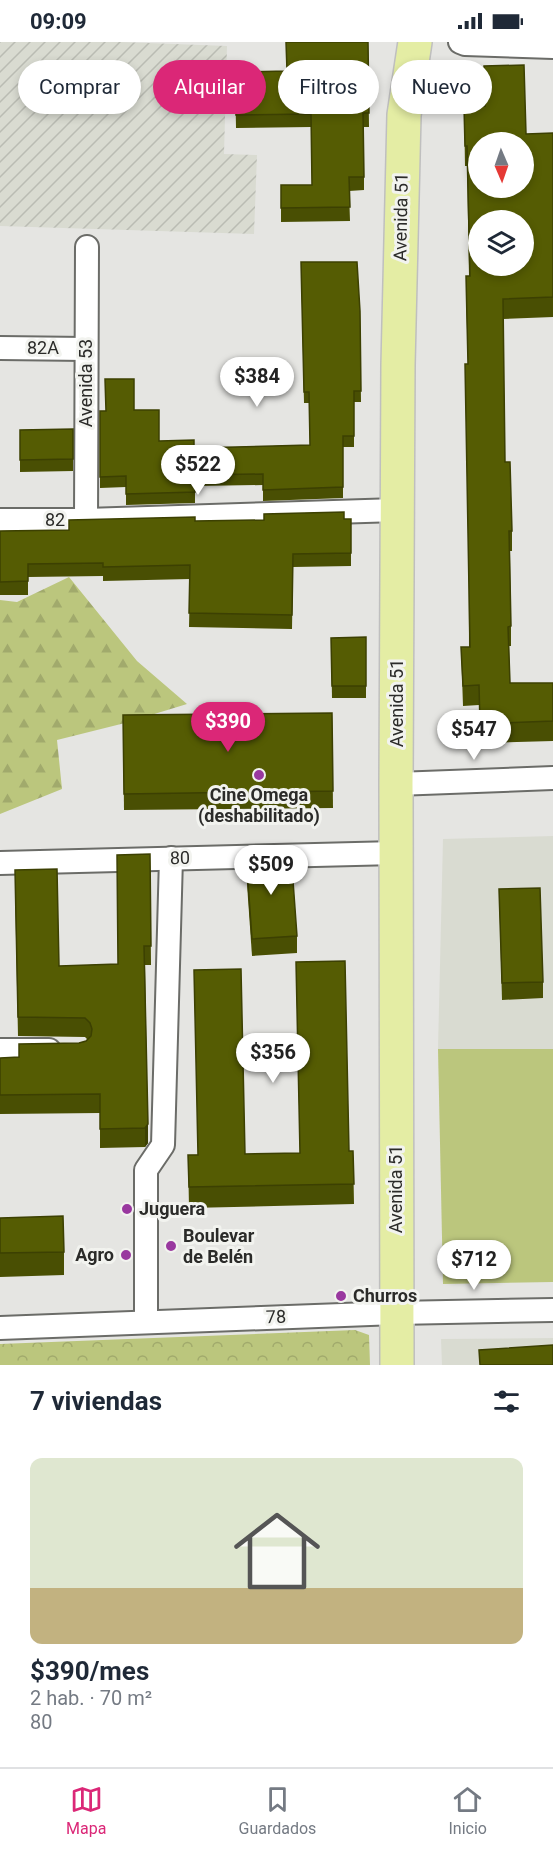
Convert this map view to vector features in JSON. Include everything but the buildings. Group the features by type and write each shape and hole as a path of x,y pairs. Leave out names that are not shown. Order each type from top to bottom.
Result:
{"main road":[{"name":"Avenida 51","path":"397,1365 397,510 403,139 404,116 415,42"}],"street":[{"path":"460,42 553,47"},
{"name":"Avenida 53","path":"86,520 87,247"},
{"name":"82A","path":"0,348 86,349"},
{"name":"82","path":"0,520 86,520 397,510"},
{"path":"396,784 553,778"},
{"name":"80","path":"0,863 396,853"},
{"path":"146,1322 146,1170 163,1145 171,858"},
{"path":"0,1050 68,1050"},
{"name":"78","path":"0,1328 396,1312 553,1310"}],"shaded area":[{"path":"0,42 121,42 227,46 227,60 153,60 153,114 225,114 224,154 257,155 254,234 0,226"},
{"path":"553,836 553,1049 438,1049 443,839"},
{"path":"553,1338 553,1365 442,1365 441,1339"}],"green space":[{"path":"69,577 137,661 187,704 57,740 62,789 0,814 0,600 17,602"},
{"path":"438,1049 553,1049 553,1282 443,1284"},
{"path":"355,1330 369,1335 370,1365 0,1365 0,1344"}],"place":[{"name":"Cine Omega (deshabilitado)","path":"259,775"},
{"name":"Juguera","path":"127,1209"},
{"name":"Boulevar de Belén","path":"171,1246"},
{"name":"Agro","path":"126,1255"},
{"name":"Churros","path":"341,1296"}]}
